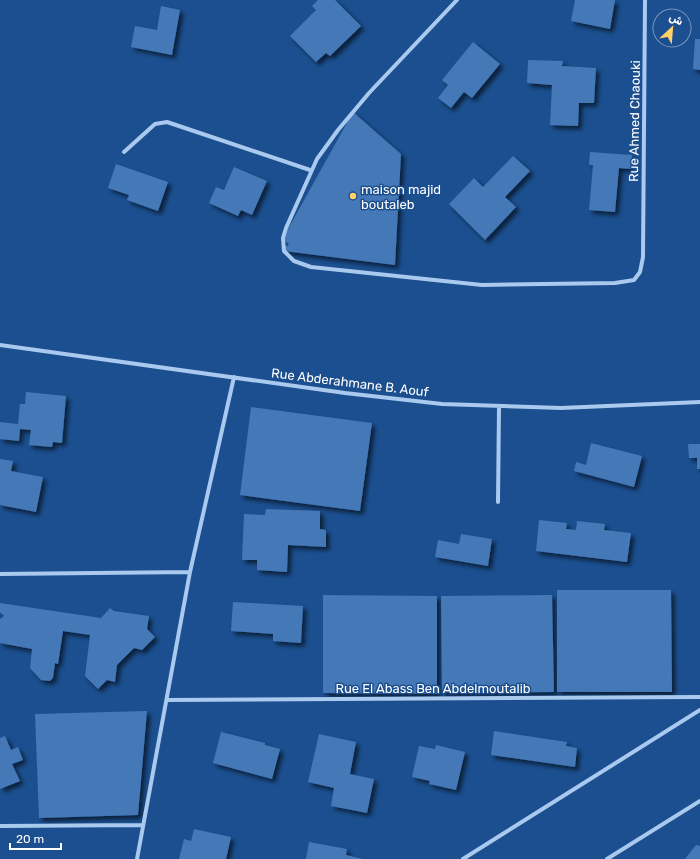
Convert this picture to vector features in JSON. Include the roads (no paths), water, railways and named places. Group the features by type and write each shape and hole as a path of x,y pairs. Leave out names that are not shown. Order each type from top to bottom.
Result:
{"street":[{"path":"124,152 154,124 167,122 310,170 330,141 369,93 457,0"},
{"name":"Rue Ahmed Chaouki","path":"310,170 286,228 283,243 284,251 291,258 311,267 482,285 628,282 637,277 642,266 646,0"},
{"name":"Rue Abderahmane B. Aouf","path":"0,346 390,398 499,407 597,407 700,402"},
{"path":"137,859 190,572 234,377"},
{"path":"498,502 499,407"},
{"path":"0,574 190,572"},
{"name":"Rue El Abass Ben Abdelmoutalib","path":"167,700 700,697"},
{"path":"463,859 700,710"},
{"path":"607,859 700,801"},
{"path":"0,826 143,825"}],"place":[{"name":"maison majid boutaleb","path":"353,196"}]}
